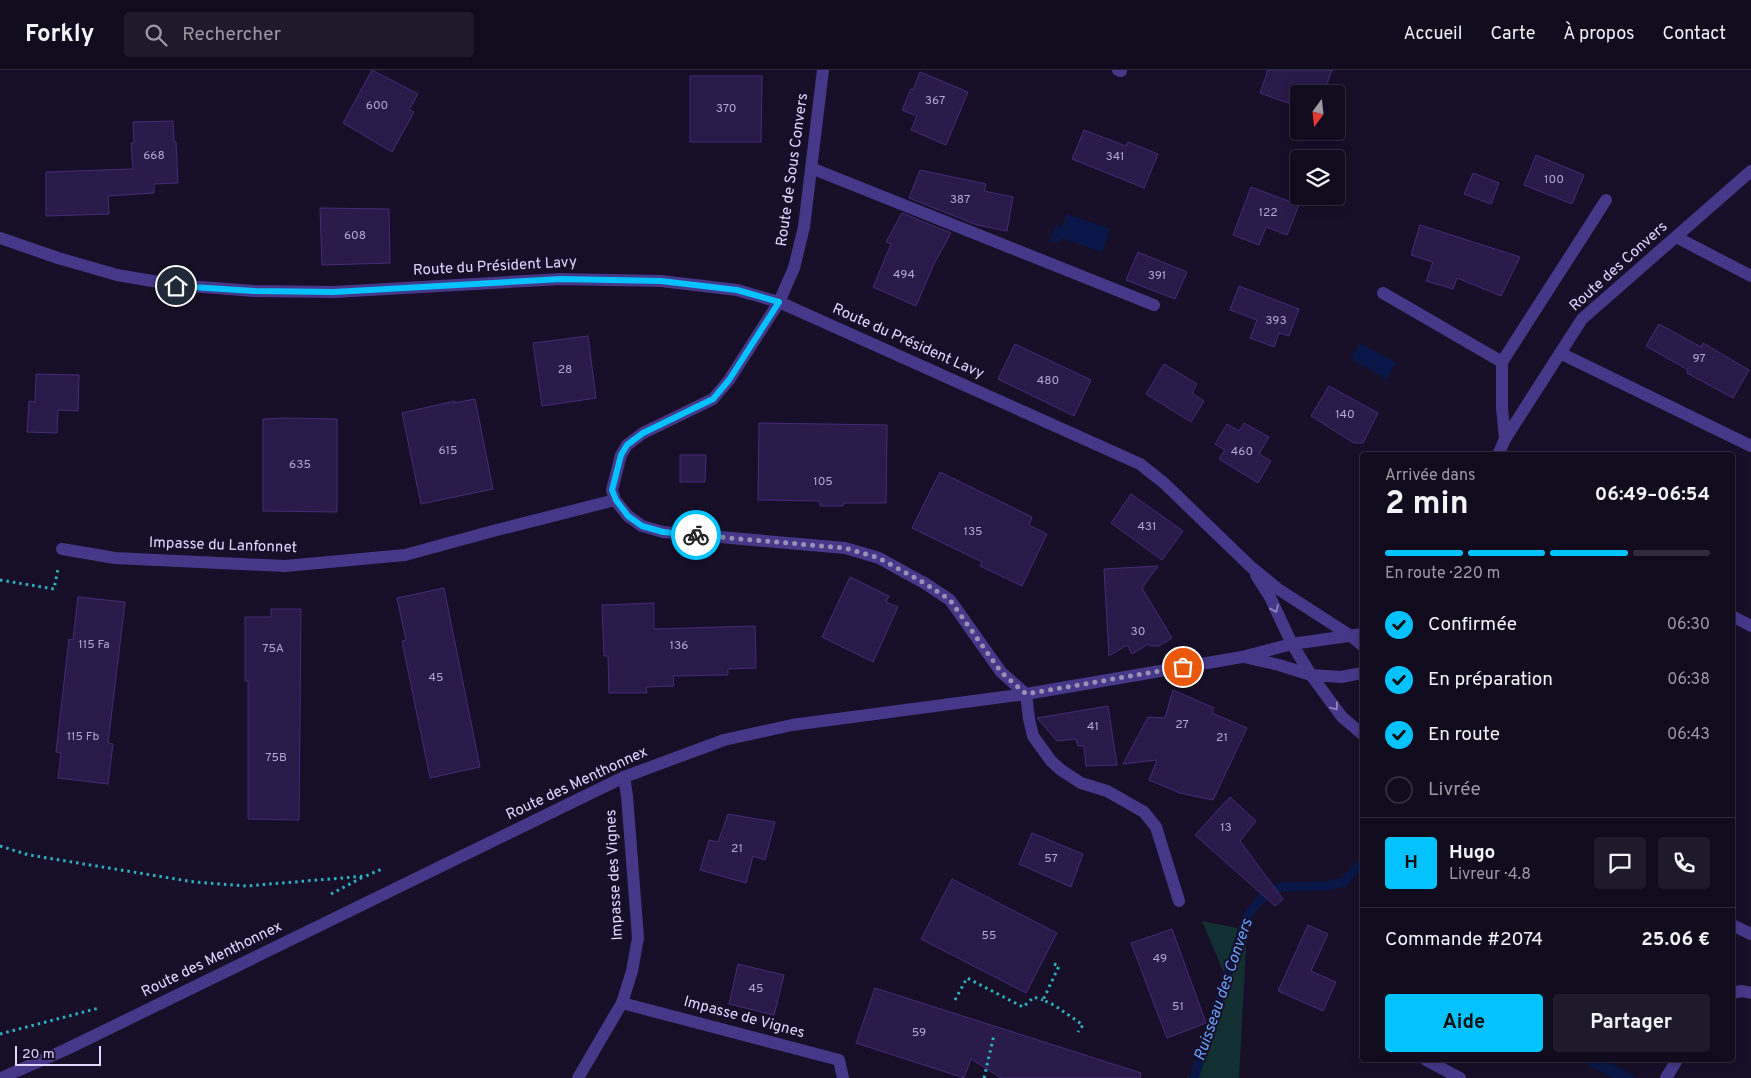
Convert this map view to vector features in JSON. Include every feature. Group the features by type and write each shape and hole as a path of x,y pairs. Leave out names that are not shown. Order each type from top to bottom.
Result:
{"street":[{"name":"Route de Sous Convers","path":"616,500 612,490 621,455 627,445 643,433 713,399 729,380 779,302 794,268 804,227 823,70"},
{"path":"811,168 1154,305"},
{"name":"Route des Convers","path":"1499,452 1505,438 1582,319 1751,171"},
{"path":"1505,438 1502,408 1502,362 1606,200"},
{"path":"1676,237 1751,276"},
{"name":"Route du Président Lavy","path":"0,238 58,258 117,275 176,286 254,291 334,292 561,279 634,280 661,281 737,290 779,302 1140,464 1164,483 1251,567 1278,589 1357,635"},
{"path":"1383,293 1502,362"},
{"path":"1560,353 1751,446"},
{"path":"616,500 628,516 642,526 663,532 845,548 879,558 926,584 950,600 1001,672 1026,694 1033,736 1051,761 1081,783 1107,791 1144,812 1156,827 1179,901"},
{"name":"Impasse du Lanfonnet","path":"62,548 115,558 285,566 368,559 405,555 616,500"},
{"name":"Route du Président Lavy","path":"1251,567 1270,597 1292,644 1312,675 1342,717 1360,732"},
{"path":"1735,618 1751,626"},
{"name":"Route des Menthonnex","path":"1,1078 67,1050 624,777 724,740 792,725 1026,694 1242,657 1292,644 1357,635"},
{"name":"Route des Menthonnex","path":"1242,657 1312,675"},
{"path":"1312,675 1341,677 1360,673"},
{"name":"Impasse des Vignes","path":"578,1078 622,1004 632,970 638,938 624,777"},
{"path":"1735,926 1751,934"},
{"path":"1735,992 1742,991 1751,993"},
{"name":"Impasse de Vignes","path":"622,1004 839,1060 843,1078"},
{"path":"1430,1062 1460,1078"},
{"path":"1666,1078 1676,1062"}],"path":[{"path":"0,580 54,589 62,548"},
{"path":"0,846 29,855 194,882 246,886 366,876"},
{"path":"323,898 393,864"},
{"path":"1043,1000 1060,966 1054,964"},
{"path":"956,1000 967,978 1022,1007 1034,997 1054,1005 1084,1025 1078,1032"},
{"path":"0,1034 102,1007"},
{"path":"984,1078 994,1035"}],"green space":[{"path":"1202,921 1247,930 1239,1078 1187,1078 1193,1074 1212,1026 1227,980"}],"water":[{"path":"1067,214 1110,229 1102,252 1061,238 1058,243 1050,241 1056,225 1062,227"},
{"path":"1360,343 1396,363 1387,379 1351,359"},
{"path":"1583,1062 1608,1062 1635,1076 1633,1078 1613,1078"}],"building":[{"path":"372,70 418,94 409,110 414,112 392,152 343,123"},
{"path":"1268,70 1332,70 1326,85 1290,85 1290,104 1260,93"},
{"path":"920,72 968,92 946,145 911,130 917,116 902,110"},
{"path":"690,76 762,76 761,142 690,142"},
{"path":"173,121 178,183 154,184 154,193 108,196 109,214 46,216 46,172 133,169 131,143 134,143 133,122"},
{"path":"1084,130 1126,146 1128,142 1158,154 1144,188 1072,159"},
{"path":"1536,155 1584,175 1572,204 1524,185"},
{"path":"920,170 986,184 984,191 1013,197 1007,231 977,225 909,198"},
{"path":"1473,173 1499,183 1491,204 1464,194"},
{"path":"1251,187 1290,202 1290,205 1299,205 1287,235 1266,227 1259,245 1233,235"},
{"path":"320,208 389,209 390,263 322,265"},
{"path":"902,213 951,233 934,264 916,306 873,287 891,244 886,242"},
{"path":"1420,225 1520,257 1501,296 1457,278 1453,289 1426,281 1433,262 1411,255"},
{"path":"1138,252 1187,272 1175,299 1126,280"},
{"path":"1239,286 1299,309 1289,336 1279,333 1274,347 1250,338 1257,320 1230,310"},
{"path":"1659,324 1701,347 1703,343 1749,370 1733,398 1687,373 1688,370 1646,346"},
{"path":"588,336 596,398 542,406 533,343"},
{"path":"1015,344 1091,380 1074,416 998,379"},
{"path":"1164,364 1197,384 1192,393 1204,401 1191,422 1146,394"},
{"path":"36,374 79,375 78,411 58,410 57,433 27,432 29,401 35,402"},
{"path":"1329,386 1378,413 1363,443 1354,443 1311,416"},
{"path":"475,399 493,489 421,504 402,413 455,401 454,403"},
{"path":"263,419 337,419 337,512 263,511"},
{"path":"759,423 887,425 886,503 844,503 843,506 820,506 820,501 758,500"},
{"path":"1244,423 1269,437 1259,454 1271,461 1258,483 1219,459 1225,450 1215,444 1227,424 1239,431"},
{"path":"680,455 706,455 705,482 680,482"},
{"path":"940,472 1032,517 1029,525 1047,534 1022,586 980,566 982,562 912,528"},
{"path":"1131,494 1183,531 1162,560 1111,523"},
{"path":"1158,566 1142,588 1172,638 1159,646 1150,646 1148,644 1132,654 1127,645 1109,656 1104,569"},
{"path":"850,577 889,596 886,602 898,607 873,662 822,637"},
{"path":"444,588 480,767 430,778 402,641 406,640 397,598"},
{"path":"78,597 125,602 108,743 113,744 108,784 58,778 61,753 56,752 69,639 73,640"},
{"path":"654,603 654,629 755,626 756,668 728,669 728,675 673,676 674,686 646,687 647,693 609,693 608,656 604,656 602,605"},
{"path":"271,609 301,609 299,820 248,819 248,681 245,681 245,617 271,617"},
{"path":"1173,690 1214,708 1212,713 1247,728 1213,800 1180,793 1149,780 1157,760 1123,764 1148,717 1165,718"},
{"path":"1108,706 1117,765 1086,766 1084,746 1078,746 1076,739 1057,741 1037,718"},
{"path":"1230,797 1256,821 1240,841 1283,899 1275,906 1195,835"},
{"path":"728,814 775,822 765,860 753,856 746,883 700,870 709,840 718,842"},
{"path":"1032,833 1083,854 1071,887 1019,864"},
{"path":"952,879 1057,933 1026,993 921,939"},
{"path":"1308,925 1328,934 1311,971 1336,982 1323,1011 1278,991"},
{"path":"1172,929 1206,1023 1167,1038 1131,943"},
{"path":"738,964 784,975 774,1015 729,1004"},
{"path":"875,988 1141,1073 1140,1078 1001,1078 971,1059 964,1078 856,1043"}],"waterway":[{"name":"Ruisseau des Convers","path":"1194,1078 1247,916 1261,899 1279,887 1325,886 1344,882 1360,865"}],"way so far":[{"path":"696,535 845,548 879,558 926,584 950,600 1001,672 1026,694 1183,667"}],"route":[{"path":"176,286 254,291 334,292 561,279 661,281 737,290 779,302 729,380 713,399 643,433 627,445 621,455 612,490 616,500 628,516 642,526 663,532 696,535"}]}
